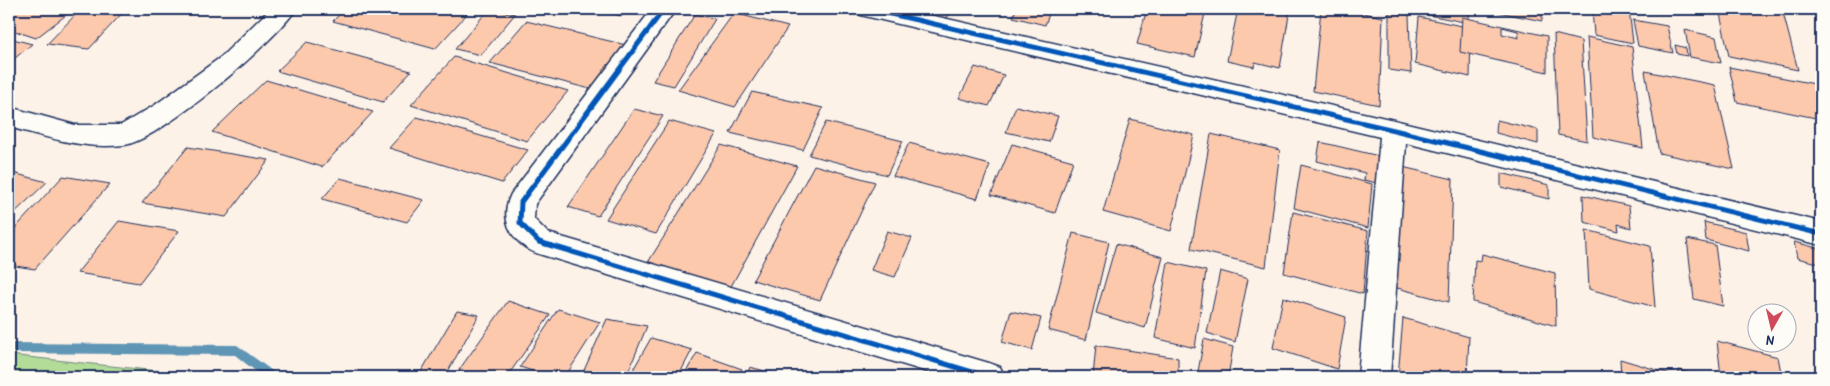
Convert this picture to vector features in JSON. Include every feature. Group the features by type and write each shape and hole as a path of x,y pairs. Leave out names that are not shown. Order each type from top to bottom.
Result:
{"street":[{"path":"9,117 74,135 125,135 164,112 230,63 284,9"},
{"path":"664,9 521,202 520,223 539,242 988,377"},
{"path":"869,9 1394,130 1821,234"},
{"path":"1374,377 1394,130"}],"green space":[{"path":"9,355 213,377 9,377"}],"building":[{"path":"9,9 74,9 36,38 9,29"},
{"path":"81,9 126,9 89,49 47,44"},
{"path":"345,9 446,9 467,14 435,49 333,21"},
{"path":"489,9 515,14 481,55 455,49"},
{"path":"592,9 627,9 622,16"},
{"path":"932,9 952,9 946,20 928,16"},
{"path":"1016,9 1051,9 1045,25 1013,17"},
{"path":"1147,9 1206,9 1195,57 1137,44"},
{"path":"1238,9 1290,9 1280,68 1255,62 1254,67 1227,61"},
{"path":"1321,9 1342,9 1383,17 1379,105 1313,91"},
{"path":"1398,9 1469,9 1469,23"},
{"path":"1484,9 1542,9 1542,21"},
{"path":"1592,9 1629,9 1633,43 1594,35"},
{"path":"1719,9 1782,9 1798,70 1729,56"},
{"path":"1389,12 1409,15 1411,73 1389,70"},
{"path":"734,13 788,27 735,107 678,90"},
{"path":"695,14 715,19 674,86 653,81"},
{"path":"1419,17 1471,28 1470,77 1415,64"},
{"path":"1462,17 1547,36 1547,72 1460,52","holes":["1502,27 1518,31 1519,38 1502,34"]},
{"path":"1633,20 1667,26 1673,53 1638,46"},
{"path":"526,21 626,45 594,90 490,63"},
{"path":"1685,30 1716,37 1721,63 1690,57"},
{"path":"1554,34 1581,41 1587,141 1558,135"},
{"path":"1587,37 1632,47 1643,148 1593,137"},
{"path":"9,38 32,44 9,63"},
{"path":"307,42 411,71 383,102 277,71"},
{"path":"1675,45 1686,48 1687,56 1677,54"},
{"path":"454,57 568,91 527,141 411,105"},
{"path":"975,67 1004,75 989,106 959,98"},
{"path":"1729,67 1815,84 1821,104 1821,119 1737,102"},
{"path":"1645,71 1715,85 1734,169 1659,153"},
{"path":"266,80 373,112 322,167 212,132"},
{"path":"752,92 823,108 803,150 730,133"},
{"path":"1016,106 1058,116 1049,142 1006,132"},
{"path":"634,109 663,116 598,216 568,207"},
{"path":"417,117 528,150 502,183 389,148"},
{"path":"1130,119 1194,135 1171,231 1103,212"},
{"path":"1497,120 1538,130 1538,144 1496,133"},
{"path":"669,121 716,134 656,234 606,219"},
{"path":"826,122 903,141 887,175 809,155"},
{"path":"1211,134 1280,150 1266,267 1191,249"},
{"path":"1320,142 1383,157 1381,184 1364,180 1365,173 1317,161"},
{"path":"909,143 990,165 977,199 893,176"},
{"path":"1012,144 1073,161 1055,213 991,195"},
{"path":"721,145 797,166 729,290 647,264"},
{"path":"188,147 269,160 226,217 142,203"},
{"path":"814,165 875,182 820,300 753,280"},
{"path":"1301,165 1372,184 1368,228 1294,208"},
{"path":"1398,166 1453,179 1449,302 1390,286"},
{"path":"9,172 47,182 9,218"},
{"path":"1501,173 1549,185 1549,199 1501,187"},
{"path":"63,176 110,184 35,269 9,265 9,235"},
{"path":"340,178 424,200 407,222 322,199"},
{"path":"1583,195 1629,206 1631,228 1618,224 1619,231 1584,222"},
{"path":"1293,212 1368,231 1363,294 1284,273"},
{"path":"119,221 179,231 139,283 77,273"},
{"path":"1704,222 1746,232 1749,251 1706,240"},
{"path":"1586,230 1650,246 1655,307 1589,289"},
{"path":"887,231 912,238 895,277 871,270"},
{"path":"1073,233 1109,242 1086,340 1048,330"},
{"path":"1687,239 1715,245 1723,306 1694,299"},
{"path":"1794,242 1821,249 1821,264 1797,258"},
{"path":"1116,244 1163,257 1145,328 1096,313"},
{"path":"1482,254 1555,273 1556,326 1473,302 1475,260 1481,261"},
{"path":"1168,262 1206,271 1195,348 1155,338"},
{"path":"1220,271 1248,279 1235,342 1207,333"},
{"path":"1283,297 1346,317 1337,369 1273,348"},
{"path":"508,301 550,315 507,377 454,377"},
{"path":"558,309 600,322 565,377 551,377 520,367"},
{"path":"457,311 479,315 445,377 418,377"},
{"path":"1011,311 1041,318 1032,350 1002,342"},
{"path":"1403,318 1469,337 1467,377 1398,377"},
{"path":"607,319 647,326 626,377 581,377"},
{"path":"651,338 692,350 678,377 629,377"},
{"path":"1204,339 1233,347 1228,377 1197,377"},
{"path":"1717,341 1748,349 1748,354 1767,354 1778,357 1782,377 1721,376"},
{"path":"1096,345 1178,358 1178,377 1093,377"},
{"path":"697,353 742,369 738,377 683,377"},
{"path":"1620,359 1670,374 1671,377 1621,377"},
{"path":"750,367 787,377 746,377"},
{"path":"1460,370 1486,377 1460,377"},
{"path":"1679,370 1705,377 1679,377"}],"waterway":[{"path":"9,348 237,350 271,377"}],"cycle path":[{"path":"664,9 521,202 520,223 539,242 989,377"},
{"path":"869,9 1394,130 1821,234"}]}
